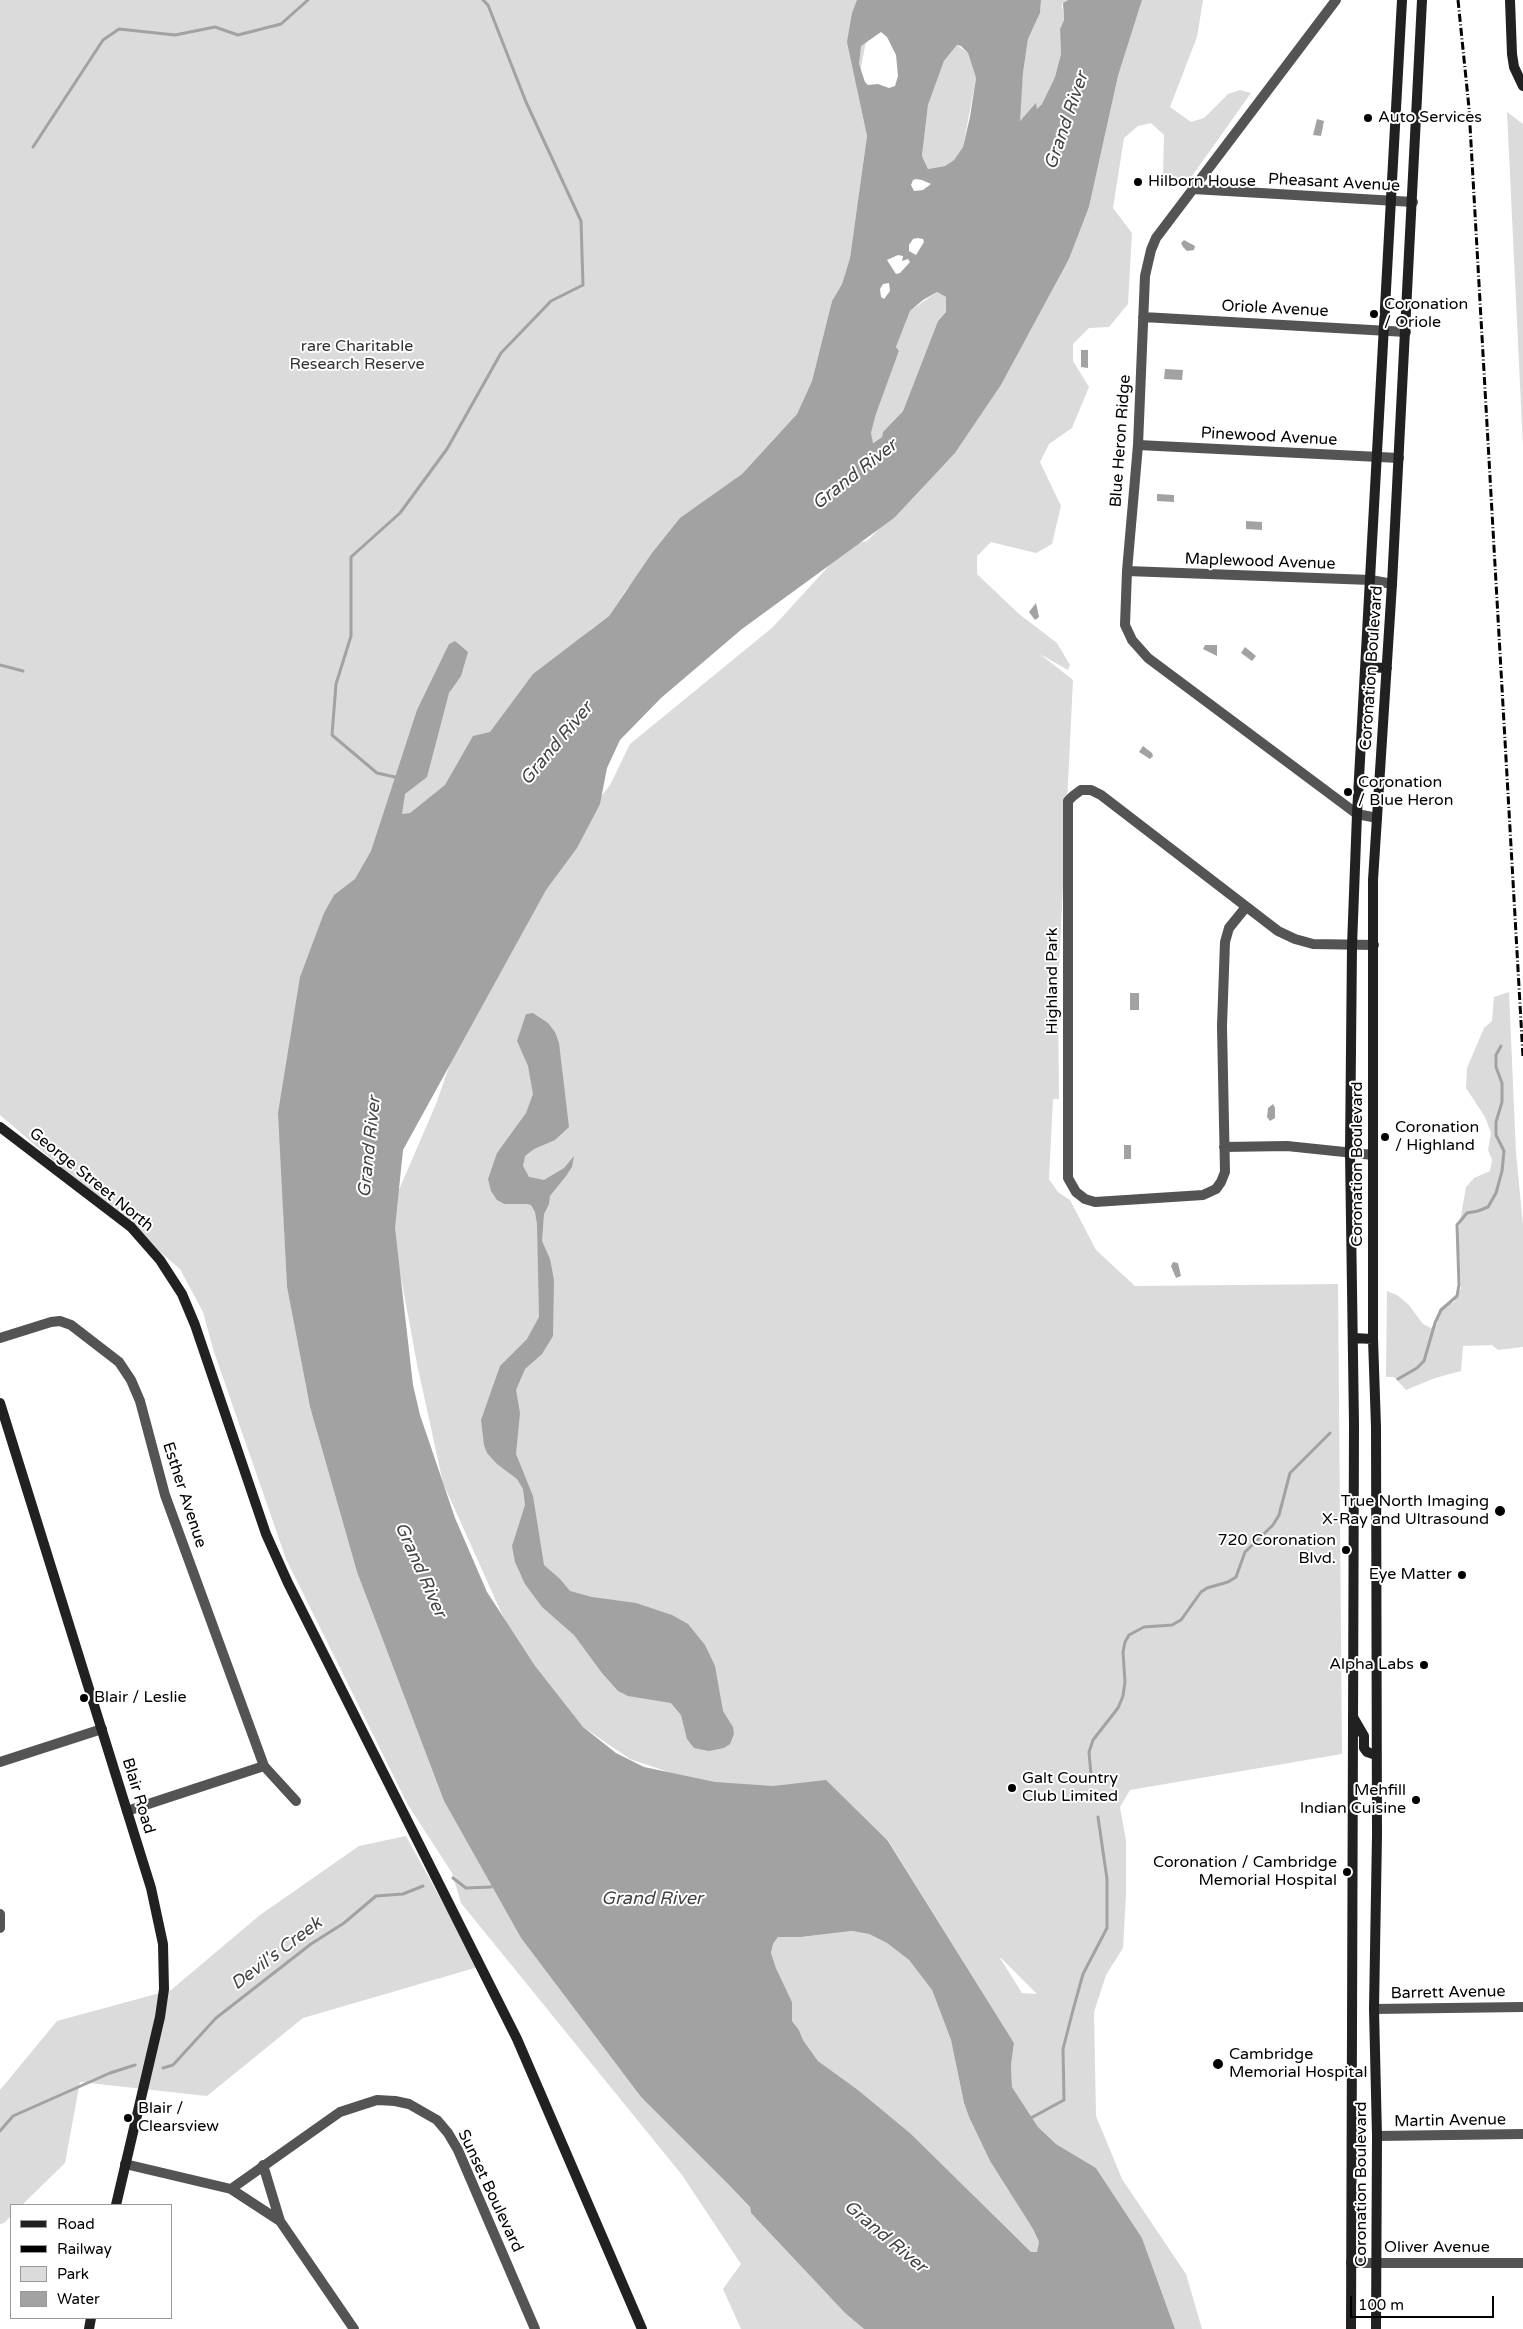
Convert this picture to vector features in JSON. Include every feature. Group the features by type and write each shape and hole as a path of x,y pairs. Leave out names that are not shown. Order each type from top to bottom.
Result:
{"main road":[{"name":"Coronation Boulevard","path":"1351,2329 1353,1716 1350,1153 1352,946 1402,0"},
{"name":"Coronation Boulevard","path":"1376,2329 1377,2136 1374,2009 1376,1427 1374,1339 1373,880 1392,584 1422,0"},
{"path":"1510,0 1512,54 1514,67 1523,86"},
{"path":"1400,51 1419,51"},
{"path":"1366,667 1387,668"},
{"name":"George Street North","path":"0,1127 131,1227 160,1260 182,1294 195,1325 266,1534 288,1583 517,2039 642,2329"},
{"path":"1352,1338 1374,1339"},
{"name":"Blair Road","path":"0,1403 102,1729 158,1917 164,1966 164,1989 160,2017 116,2204"},
{"path":"1353,1716 1364,1736 1366,1752 1376,1755"}],"street":[{"name":"Blue Heron Ridge","path":"1336,0 1156,238 1151,250 1145,276 1138,445 1127,571 1125,626 1132,640 1148,658 1358,814 1377,818"},
{"name":"Pheasant Avenue","path":"1193,189 1413,202"},
{"name":"Oriole Avenue","path":"1143,317 1384,329 1406,332"},
{"name":"Pinewood Avenue","path":"1138,445 1399,458"},
{"name":"Maplewood Avenue","path":"1127,571 1371,580 1392,584"},
{"name":"Highland Park","path":"1246,907 1229,928 1225,942 1222,1026 1225,1172 1221,1182 1216,1189 1203,1195 1096,1202 1085,1199 1076,1192 1068,1178 1068,802 1081,790 1091,790 1101,794 1278,931 1295,939 1313,944 1374,945"},
{"path":"1224,1147 1287,1146 1373,1155"},
{"name":"Esther Avenue","path":"0,1338 51,1322 71,1325 119,1362 131,1380 140,1401 165,1495 264,1766 296,1801"},
{"path":"0,1762 102,1729"},
{"path":"127,1811 264,1766"},
{"path":"0,1914 0,1928"},
{"name":"Barrett Avenue","path":"1374,2009 1523,2007"},
{"name":"Sunset Boulevard","path":"231,2189 340,2112 377,2100 395,2101 420,2110 436,2120 448,2133 458,2150 535,2329"},
{"name":"Martin Avenue","path":"1377,2136 1523,2134"},
{"path":"125,2164 231,2189 280,2220"},
{"path":"263,2165 280,2220 354,2329"},
{"name":"Oliver Avenue","path":"1351,2263 1523,2263"}],"green space":[{"name":"rare Charitable Research Reserve","path":"0,0 874,0 857,88 867,136 850,258 842,284 832,301 812,381 797,414 742,474 705,501 626,590 609,616 590,630 283,1206 287,1287 310,1407 357,1572 444,1801 521,1938 641,2097 750,2207 751,2213 845,2313 864,2329 741,2329 723,2289 741,2264 682,2175 461,1903 452,1873 408,1805 286,1559 213,1349 203,1312 180,1269 0,1115"},
{"path":"1041,0 1068,0 1062,4 1064,20 1060,29 1061,54 1055,77 1042,104 1037,110 1036,106 1019,122 1028,39 1040,13"},
{"path":"1142,0 1203,0 1197,37 1170,107 1191,122 1204,118 1228,94 1240,90 1251,93 1192,176 1173,181 1163,174 1164,135 1151,123 1138,126 1124,138 1113,208 1132,233 1128,304 1109,327 1089,328 1073,344 1073,361 1089,387 1072,428 1049,444 1040,462 1061,506 1052,544 1036,553 991,542 977,556 977,574 1019,614 1057,643 1070,665 1068,670 1040,654 1073,680 1058,989 1059,1099 1053,1099 1049,1179 1058,1192 1070,1200 1096,1250 1135,1286 1338,1284 1342,1754 1130,1790 1120,1807 1126,1841 1123,1948 1106,1975 1094,2012 1096,2116 1122,2179 1186,2274 1202,2329 1175,2329 1142,2238 1096,2168 1056,2144 1038,2127 1012,2087 1011,2065 1014,2043 888,1840 727,1792 630,1759 583,1727 523,1661 443,1483 417,1364 389,1213 436,1104 497,930 610,785 630,744 773,627 848,545 867,541 955,453 1001,385 1069,259 1089,207 1118,76","holes":["1001,1958 1037,1994 1022,1993"]},
{"path":"957,45 968,53 976,78 963,147 954,160 945,166 928,169 922,156 928,105 944,61"},
{"path":"1507,112 1523,124 1523,447"},
{"path":"937,292 946,297 946,312 938,321 903,411 883,432 882,437 872,443 871,433 876,414 899,351 896,347 910,311"},
{"path":"1509,992 1516,1153 1523,1225 1523,1347 1498,1350 1492,1345 1463,1346 1461,1371 1435,1378 1406,1390 1394,1377 1386,1377 1387,1291 1397,1295 1409,1305 1423,1324 1431,1328 1437,1324 1440,1308 1454,1302 1461,1288 1458,1233 1466,1187 1474,1178 1490,1171 1492,1160 1488,1150 1491,1133 1485,1117 1466,1088 1467,1068 1484,1028 1492,1021 1494,997"},
{"path":"406,1836 478,1967 303,2018 207,2096 80,2082 65,2163 23,2204 10,2204 10,2217 0,2224 0,2090 57,2021 171,1990 260,1915 359,1846"},
{"path":"852,1931 869,1934 887,1943 909,1960 932,1990 951,2040 964,2103 969,2117 990,2161 1033,2229 1039,2242 1038,2252 1031,2252 910,2133 858,2090 818,2061 803,2040 799,2030 792,2021 792,2002 771,1953 773,1944 778,1937 802,1937"}],"water":[{"name":"Grand River","path":"857,0 1041,0 1040,13 1028,39 1023,73 1020,121 1036,103 1037,109 1042,104 1055,77 1061,54 1060,29 1064,20 1063,3 1068,0 1142,0 1118,76 1089,207 1069,259 1001,385 955,453 894,518 742,629 661,698 620,740 607,768 600,804 577,848 546,890 403,1150 395,1228 413,1385 420,1415 455,1518 487,1592 535,1666 583,1727 616,1753 644,1767 715,1782 773,1786 826,1780 888,1841 1014,2043 1011,2065 1012,2087 1038,2127 1056,2144 1096,2168 1142,2238 1175,2329 864,2329 845,2313 751,2213 750,2207 641,2097 521,1938 444,1801 357,1572 310,1407 287,1287 278,1113 300,977 324,913 334,895 355,879 371,851 417,710 449,644 455,641 468,652 461,676 449,693 427,777 405,794 402,814 410,813 445,785 473,736 490,732 533,674 609,616 652,553 680,518 742,474 797,414 812,381 832,301 842,284 850,258 867,136 847,42 852,13","holes":["881,32 887,37 896,55 898,76 895,86 889,88 878,84 868,85 865,82 859,64 861,46","957,45 961,46 968,53 976,78 963,147 954,160 945,166 928,169 922,156 928,105 944,61","916,179 931,184 923,190 914,191 911,185 913,180","917,238 923,239 924,242 916,255 909,251 909,245 913,239","898,255 903,256 902,261 908,259 910,262 900,273 896,274 887,260","889,283 890,291 884,299 881,297 880,289 883,284","937,292 946,297 946,312 938,321 903,411 883,432 882,437 873,443 871,433 876,414 899,351 896,347 910,311 923,300","852,1931 869,1934 887,1943 909,1960 932,1990 951,2040 964,2103 969,2117 990,2161 1033,2229 1039,2242 1037,2252 1031,2252 910,2133 858,2090 818,2061 792,2021 792,2002 771,1953 773,1944 778,1937 801,1937"]},
{"path":"1317,119 1324,121 1321,136 1313,135"},
{"path":"1184,240 1195,246 1194,250 1187,251 1183,247 1181,243"},
{"path":"1081,350 1088,350 1088,368 1081,367"},
{"path":"1165,369 1183,370 1182,380 1164,379"},
{"path":"1157,494 1174,495 1174,502 1157,501"},
{"path":"1246,521 1262,522 1262,530 1246,529"},
{"path":"1036,603 1039,617 1035,620 1029,612"},
{"path":"1205,645 1217,645 1217,656 1203,649"},
{"path":"1245,647 1256,656 1252,661 1241,653"},
{"path":"1143,746 1152,753 1153,756 1150,759 1139,752"},
{"path":"1130,993 1139,993 1139,1010 1130,1010"},
{"path":"533,1013 548,1023 555,1032 559,1043 569,1127 555,1140 534,1149 525,1156 523,1166 529,1177 544,1180 564,1168 574,1156 572,1167 550,1196 549,1204 544,1214 542,1241 550,1259 554,1280 553,1336 542,1354 525,1369 516,1390 520,1413 516,1454 533,1496 544,1565 570,1591 592,1597 636,1603 672,1615 688,1624 705,1645 715,1666 723,1711 733,1727 734,1734 730,1744 724,1748 709,1751 694,1748 687,1739 681,1715 671,1703 628,1696 618,1691 574,1635 542,1607 525,1584 515,1562 512,1546 525,1505 523,1489 517,1479 497,1464 487,1453 484,1445 481,1420 500,1366 527,1339 539,1317 537,1224 535,1212 531,1205 504,1204 497,1200 491,1191 488,1179 497,1153 526,1113 533,1094 528,1066 517,1041 526,1014"},
{"path":"1273,1104 1275,1118 1270,1121 1267,1117 1268,1108"},
{"path":"1124,1145 1131,1145 1131,1159 1124,1159"},
{"path":"1173,1262 1178,1263 1181,1276 1176,1278 1171,1266"}],"waterway":[{"path":"33,147 103,40 119,29 175,35 215,27 238,35 281,24 308,0"},
{"path":"395,777 377,773 332,735 336,684 351,636 351,557 400,513 447,449 501,353 551,301 583,285 581,221 526,102 488,5 483,0"},
{"path":"0,665 23,671"},
{"path":"1398,1379 1417,1368 1424,1361 1435,1323 1441,1310 1457,1296 1459,1285 1457,1225 1467,1213 1488,1207 1496,1193 1502,1171 1504,1151 1496,1135 1496,1122 1502,1102 1502,1083 1496,1067 1496,1055 1501,1046"},
{"path":"1091,1775 1089,1752 1093,1740 1118,1708 1123,1696 1125,1682 1123,1652 1129,1635 1144,1627 1172,1625 1181,1620 1201,1592 1236,1577 1245,1552 1273,1525 1279,1515 1290,1473 1330,1433"},
{"path":"1029,2119 1064,2100 1063,2049 1083,1974 1107,1928 1107,1879 1098,1817"},
{"name":"Devil's Creek","path":"453,1878 466,1888 491,1887"},
{"name":"Devil's Creek","path":"163,2068 173,2065 216,2018 311,1944 344,1923 376,1896 403,1894 423,1886"},
{"name":"Devil's Creek","path":"0,2131 13,2116 110,2073 135,2065"}],"railway":[{"path":"1458,0 1469,108 1523,1057"}],"place":[{"name":"Auto Services","path":"1368,118"},
{"name":"Hilborn House","path":"1138,182"},
{"name":"Coronation / Oriole","path":"1374,314"},
{"name":"Coronation / Blue Heron","path":"1348,792"},
{"name":"Coronation / Highland","path":"1385,1137"},
{"name":"True North Imaging X-Ray and Ultrasound","path":"1500,1511"},
{"name":"720 Coronation Blvd.","path":"1346,1550"},
{"name":"Eye Matter","path":"1462,1575"},
{"name":"Alpha Labs","path":"1424,1665"},
{"name":"Blair / Leslie","path":"84,1698"},
{"name":"Galt Country Club Limited","path":"1012,1788"},
{"name":"Mehfill Indian Cuisine","path":"1416,1800"},
{"name":"Coronation / Cambridge Memorial Hospital","path":"1347,1872"},
{"name":"Cambridge Memorial Hospital","path":"1218,2064"},
{"name":"Blair / Clearsview","path":"128,2118"}]}
